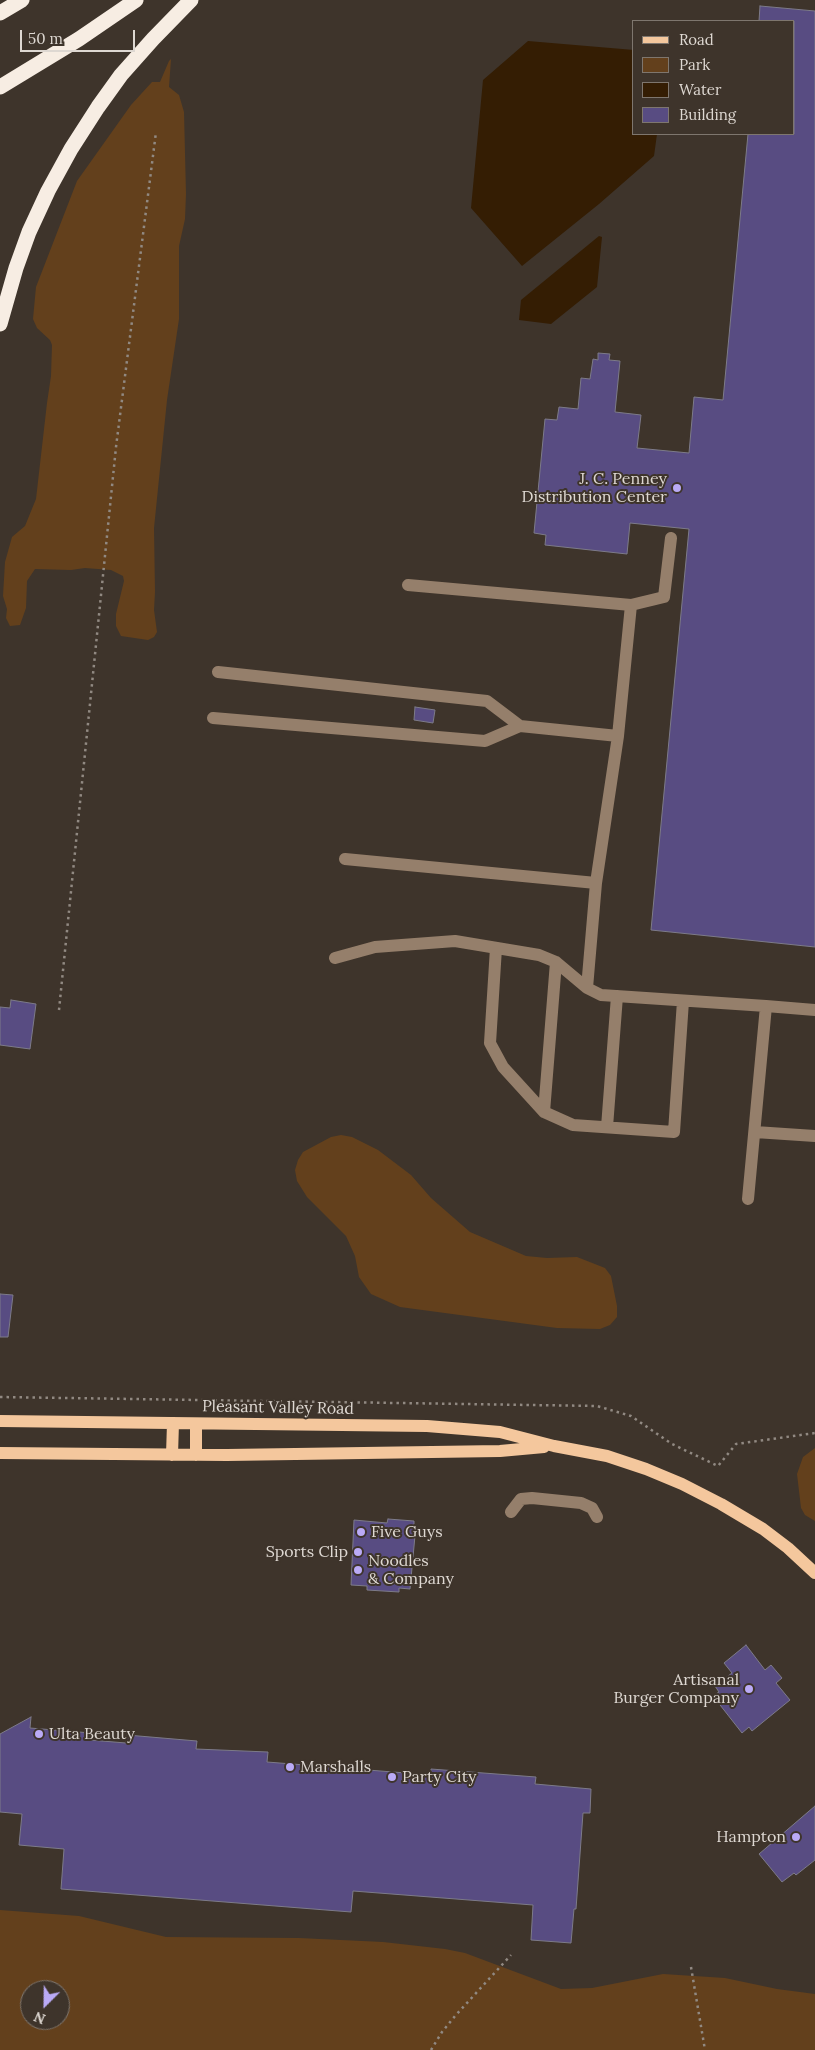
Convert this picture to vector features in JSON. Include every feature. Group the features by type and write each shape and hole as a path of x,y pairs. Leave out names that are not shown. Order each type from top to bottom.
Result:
{"highway":[{"path":"0,13 22,0"},
{"path":"0,87 79,39 136,0"},
{"path":"0,324 13,277 29,232 48,191 71,149 121,75 191,0"}],"main road":[{"name":"Pleasant Valley Road","path":"0,1421 427,1426 500,1432 623,1461 692,1489 762,1529 788,1548 815,1572"},
{"path":"172,1455 173,1423"},
{"path":"196,1424 196,1454"},
{"name":"Pleasant Valley Road","path":"0,1454 172,1455 491,1451 554,1446"}],"lane":[{"path":"408,585 631,605 664,597 671,538"},
{"path":"587,988 596,883 618,736 631,605"},
{"path":"218,672 487,702 520,726"},
{"path":"213,718 485,741 520,726 618,736"},
{"path":"345,859 596,883"},
{"path":"335,958 374,947 455,941 539,955 556,962 587,988 601,995 815,1010"},
{"path":"496,948 490,1043 502,1067 544,1112 573,1125 674,1132 683,1000"},
{"path":"544,1112 556,962"},
{"path":"608,1127 617,996"},
{"path":"748,1199 766,1006"},
{"path":"755,1132 815,1136"},
{"path":"510,1512 522,1499 532,1498 581,1503 592,1508 596,1517"}],"path":[{"path":"59,1010 116,447 156,132"},
{"path":"0,1398 597,1406 631,1416 672,1444 718,1466 736,1444 815,1433"},
{"path":"431,2050 455,2016 511,1955"},
{"path":"691,1967 705,2050"}],"green space":[{"path":"171,59 169,87 179,95 184,112 186,194 185,219 179,246 179,319 167,400 154,528 154,610 157,632 154,637 148,640 121,636 116,626 116,614 124,581 123,576 111,570 85,568 71,570 35,569 27,581 26,608 20,625 10,626 6,618 7,609 3,596 5,562 12,537 25,526 36,499 51,376 52,345 50,340 37,328 33,319 36,287 77,181 131,105 152,82 160,82"},
{"path":"341,1135 352,1137 378,1150 411,1175 431,1198 470,1232 526,1256 547,1258 577,1257 605,1268 611,1276 617,1306 617,1317 610,1325 600,1329 557,1328 400,1307 371,1294 359,1277 355,1256 346,1236 307,1197 297,1181 295,1170 303,1152 331,1137"},
{"path":"815,1448 815,1521 805,1515 801,1508 797,1474 803,1457"},
{"path":"0,1910 79,1916 166,1937 299,1938 383,1942 445,1949 465,1953 561,1989 592,1988 663,1974 725,1978 777,1989 815,1994 815,2050 0,2050"}],"water":[{"path":"528,41 632,50 632,135 657,135 654,156 599,204 522,266 471,208 483,80"},
{"path":"599,236 602,237 597,287 551,324 519,320 521,300"}],"building":[{"name":"J. C. Penney Distribution Center","path":"760,6 815,11 815,947 651,930 689,529 630,523 627,554 545,545 546,535 534,533 545,419 557,420 559,407 578,409 581,378 590,379 593,359 598,360 598,353 610,354 609,360 620,361 615,412 641,415 637,448 689,453 694,397 723,400 748,135 795,135 795,20 759,20"},
{"path":"415,707 435,710 433,723 414,720"},
{"path":"11,1000 36,1004 30,1049 0,1045 0,1007 10,1008"},
{"path":"0,1294 13,1295 8,1337 0,1337"},
{"path":"388,1519 414,1521 414,1525 416,1525 410,1589 399,1588 399,1592 367,1590 367,1586 351,1585 354,1520 387,1523"},
{"name":"Artisanal Burger Company","path":"746,1645 765,1670 771,1665 782,1678 776,1683 790,1700 752,1731 749,1727 742,1733 713,1696 719,1692 715,1686 732,1673 724,1663"},
{"path":"31,1717 30,1728 91,1733 90,1740 126,1743 127,1735 197,1741 196,1749 268,1752 267,1762 431,1775 431,1769 536,1777 535,1784 591,1789 590,1813 583,1813 576,1909 574,1909 571,1943 531,1940 533,1905 353,1891 351,1912 61,1889 64,1849 19,1845 22,1814 0,1812 0,1734"},
{"name":"Hampton","path":"815,1806 815,1860 796,1875 794,1873 782,1882 759,1854"}],"place":[{"name":"J. C. Penney Distribution Center","path":"677,488"},
{"name":"Five Guys","path":"361,1532"},
{"name":"Sports Clip","path":"358,1552"},
{"name":"Noodles & Company","path":"358,1570"},
{"name":"Artisanal Burger Company","path":"749,1689"},
{"name":"Ulta Beauty","path":"39,1734"},
{"name":"Marshalls","path":"290,1767"},
{"name":"Party City","path":"392,1777"},
{"name":"Hampton","path":"796,1837"}]}
